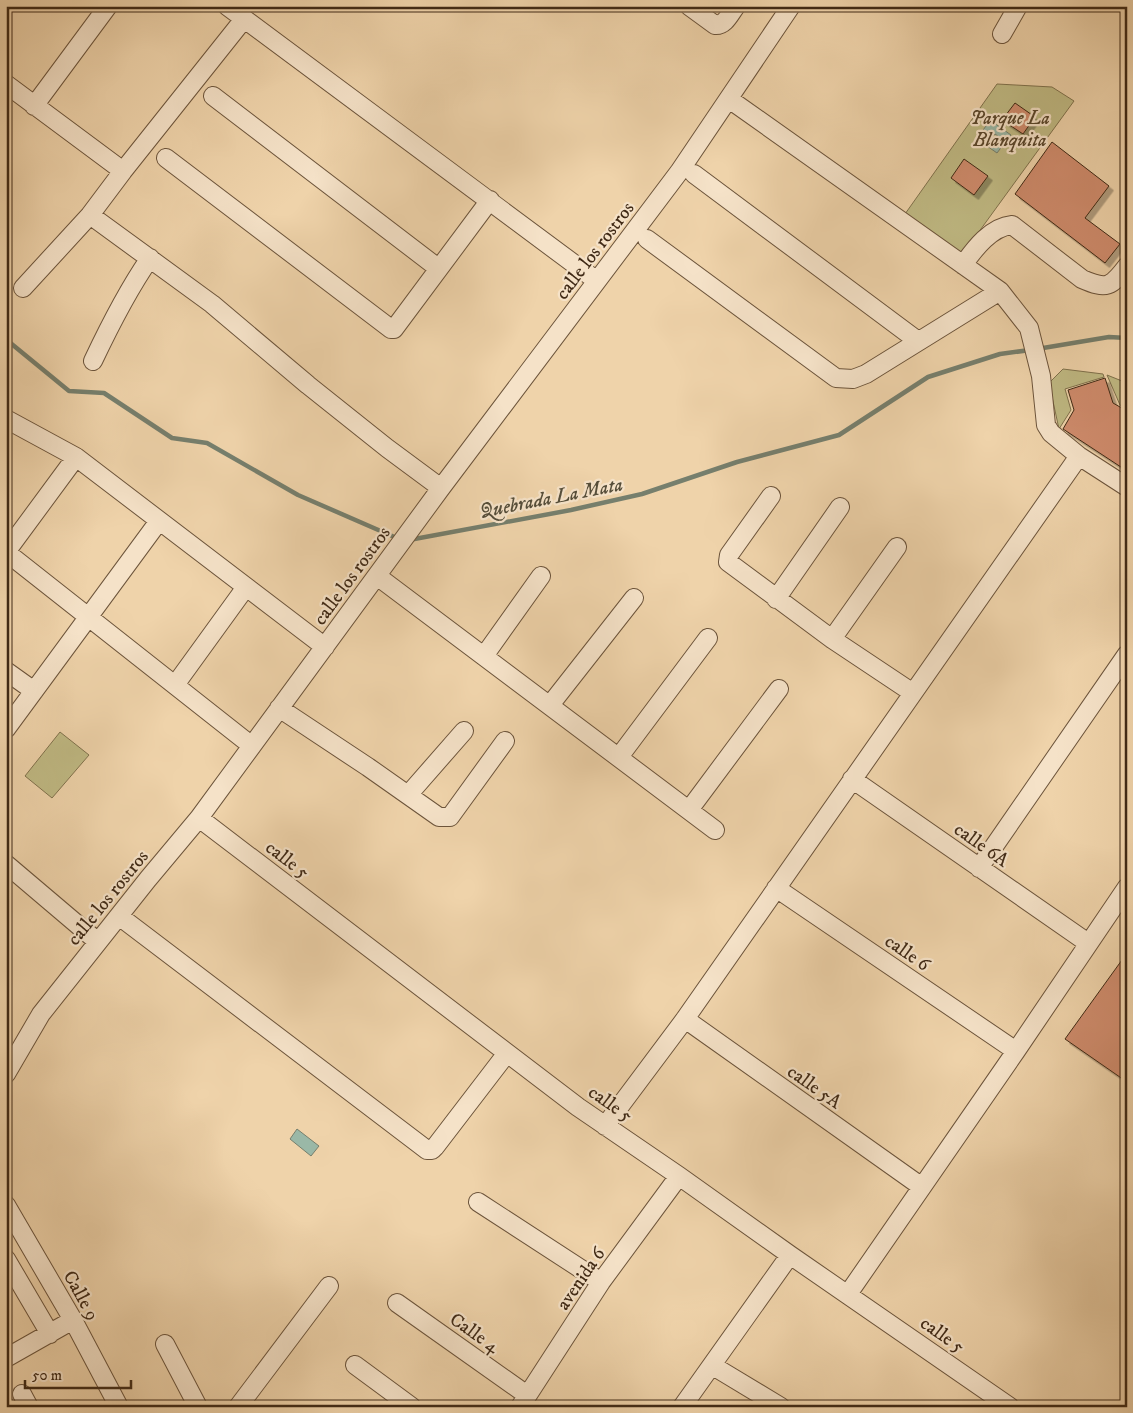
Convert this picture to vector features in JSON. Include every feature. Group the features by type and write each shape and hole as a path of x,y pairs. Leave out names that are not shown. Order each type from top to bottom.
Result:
{"street":[{"path":"34,106 108,6"},
{"path":"227,6 597,281"},
{"path":"689,6 715,25 723,24 736,6"},
{"path":"1002,34 1018,6"},
{"name":"calle los rostros","path":"6,1074 41,1014 199,818 441,488 679,172 786,8"},
{"path":"23,288 90,215 244,19"},
{"path":"6,84 123,171"},
{"path":"214,96 438,268"},
{"path":"728,99 1000,291 1029,328 1041,376 1046,425 1051,433 1080,456 1127,487"},
{"path":"166,158 391,329 394,329 490,200"},
{"path":"694,174 918,342"},
{"path":"90,215 212,304 308,385 441,488"},
{"path":"963,264 989,235 1003,226 1012,225 1082,279 1094,285 1114,282 1127,266"},
{"path":"647,239 836,378 853,379 866,374 1000,291"},
{"path":"93,361 132,284 150,258"},
{"path":"6,419 76,457 325,647"},
{"path":"605,1126 685,1019 1080,456"},
{"path":"76,457 6,552 252,746"},
{"path":"771,496 729,555 728,562 832,639 913,693"},
{"path":"776,599 840,507"},
{"path":"6,729 159,521"},
{"path":"832,639 898,547"},
{"path":"377,576 715,830"},
{"path":"484,656 541,576"},
{"path":"175,685 246,586"},
{"path":"550,705 634,598"},
{"path":"619,757 708,638"},
{"path":"979,868 1127,654"},
{"path":"6,671 34,691"},
{"path":"689,810 779,689"},
{"path":"279,708 439,817 450,818 505,741"},
{"path":"408,795 464,731"},
{"name":"calle 6A","path":"852,779 1088,943"},
{"name":"calle 5","path":"199,818 605,1126 680,1176 848,1294 991,1401 1010,1407"},
{"path":"6,864 98,942"},
{"path":"848,1294 1127,887"},
{"name":"calle 6","path":"776,888 1016,1051"},
{"path":"119,916 427,1150 435,1148 507,1053"},
{"name":"calle 5A","path":"685,1019 922,1187"},
{"path":"6,1048 25,1040"},
{"name":"avenida 6","path":"524,1401 601,1282 680,1176"},
{"path":"478,1202 601,1282"},
{"name":"Calle 9","path":"6,1205 119,1407"},
{"path":"682,1407 713,1366 790,1255"},
{"path":"6,1258 50,1334"},
{"path":"238,1407 329,1286"},
{"name":"Calle 4","path":"397,1303 524,1401"},
{"path":"6,1358 72,1320"},
{"path":"165,1344 198,1407"},
{"path":"355,1365 412,1407"},
{"path":"713,1366 781,1407"}],"green space":[{"name":"Parque La Blanquita","path":"997,84 1052,87 1074,101 962,255 905,214"},
{"path":"1063,369 1103,374 1104,377 1065,389 1071,410 1059,429 1049,383"},
{"path":"1107,375 1127,383 1127,409 1120,405"},
{"path":"60,732 89,755 52,798 25,776"}],"shaded area":[{"path":"990,120 1011,135 1006,142 995,134 992,137 1003,145 997,153 977,139"},
{"path":"297,1129 319,1146 311,1156 290,1139"}],"building":[{"path":"1015,103 1035,117 1023,134 1002,120"},
{"path":"1052,142 1109,186 1085,218 1120,244 1105,263 1015,194"},
{"path":"964,159 988,176 974,195 951,178"},
{"path":"1105,378 1113,403 1127,411 1127,471 1063,429 1074,410 1068,390"},
{"path":"1127,953 1127,1082 1065,1039"}],"waterway":[{"name":"Quebrada La Mata","path":"1037,349 1109,337 1127,338"},
{"name":"Quebrada La Mata","path":"6,341 69,391 104,393 172,438 207,443 298,495 399,539"},
{"name":"Quebrada La Mata","path":"409,540 571,510 642,494 737,462 839,435 928,377 1000,354 1030,350"}]}
